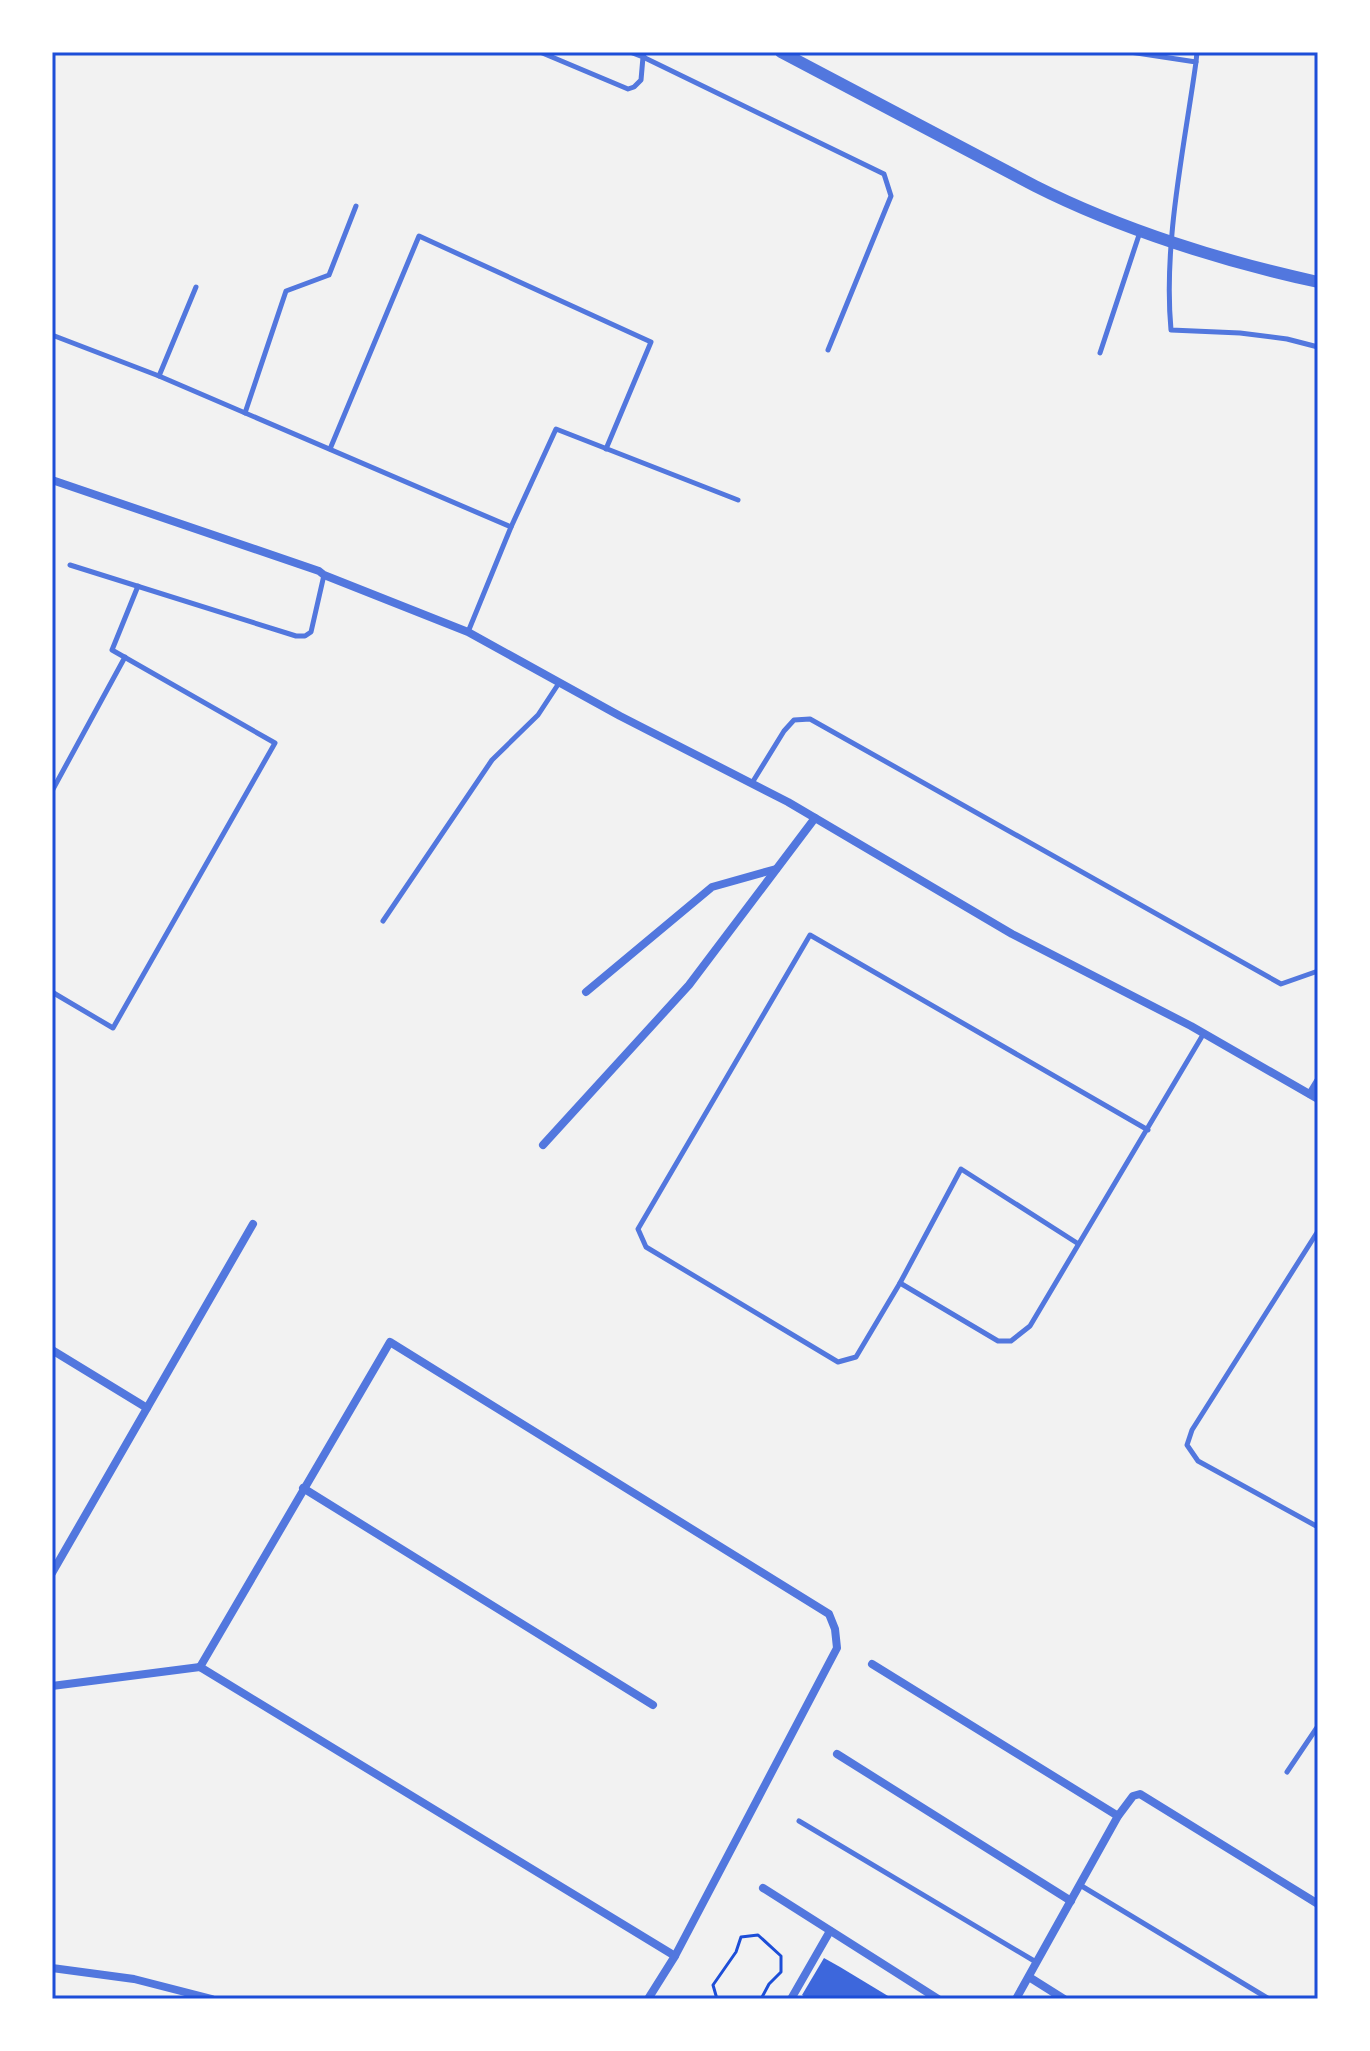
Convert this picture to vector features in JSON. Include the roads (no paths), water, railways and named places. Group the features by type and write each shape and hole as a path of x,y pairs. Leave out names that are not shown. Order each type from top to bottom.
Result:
{"street":[{"path":"781,52 1037,186 1141,230 1229,261 1318,282"},
{"path":"52,480 319,571 468,632 815,818 1012,934 1204,1033 1314,1097 1318,1081"},
{"path":"543,1145 689,985 815,818"},
{"path":"586,992 712,887 776,869"},
{"path":"52,1573 253,1224"},
{"path":"200,1667 390,1342 829,1614 835,1629 837,1648 675,1956 648,1999"},
{"path":"52,1350 147,1408"},
{"path":"303,1488 653,1705"},
{"path":"872,1664 1118,1816"},
{"path":"52,1686 200,1667 675,1956"},
{"path":"837,1754 1071,1901"},
{"path":"1016,1999 1118,1816 1133,1796 1140,1794 1318,1904"},
{"path":"763,1888 938,1999"},
{"path":"793,1998 830,1931"},
{"path":"52,1968 134,1979 212,1999"},
{"path":"1029,1977 1064,1999"}],"lane":[{"path":"540,52 628,89 641,80 644,55"},
{"path":"630,52 644,55 884,174 891,196 828,350"},
{"path":"1130,52 1196,62"},
{"path":"1197,52 1172,240 1171,330 1240,333 1318,347"},
{"path":"245,413 286,291 329,275 356,206"},
{"path":"1100,353 1141,230"},
{"path":"330,449 419,236 651,342 606,449"},
{"path":"159,376 196,287"},
{"path":"52,335 159,376 511,527"},
{"path":"468,632 556,429 738,500"},
{"path":"70,565 296,636 311,632 324,575"},
{"path":"52,992 113,1028 275,743 112,650 138,586"},
{"path":"52,791 125,657"},
{"path":"383,921 492,760 538,715 559,683"},
{"path":"752,784 784,731 794,720 810,719 1281,984 1318,971"},
{"path":"1077,1243 961,1169 856,1357 838,1362 646,1247 638,1229 810,935 1148,1130"},
{"path":"900,1283 998,1341 1011,1341 1030,1326 1204,1033"},
{"path":"1318,1231 1192,1430 1187,1445 1198,1461 1318,1527"},
{"path":"1287,1772 1318,1726"},
{"path":"799,1821 1037,1962"},
{"path":"1080,1885 1269,1999"}]}
